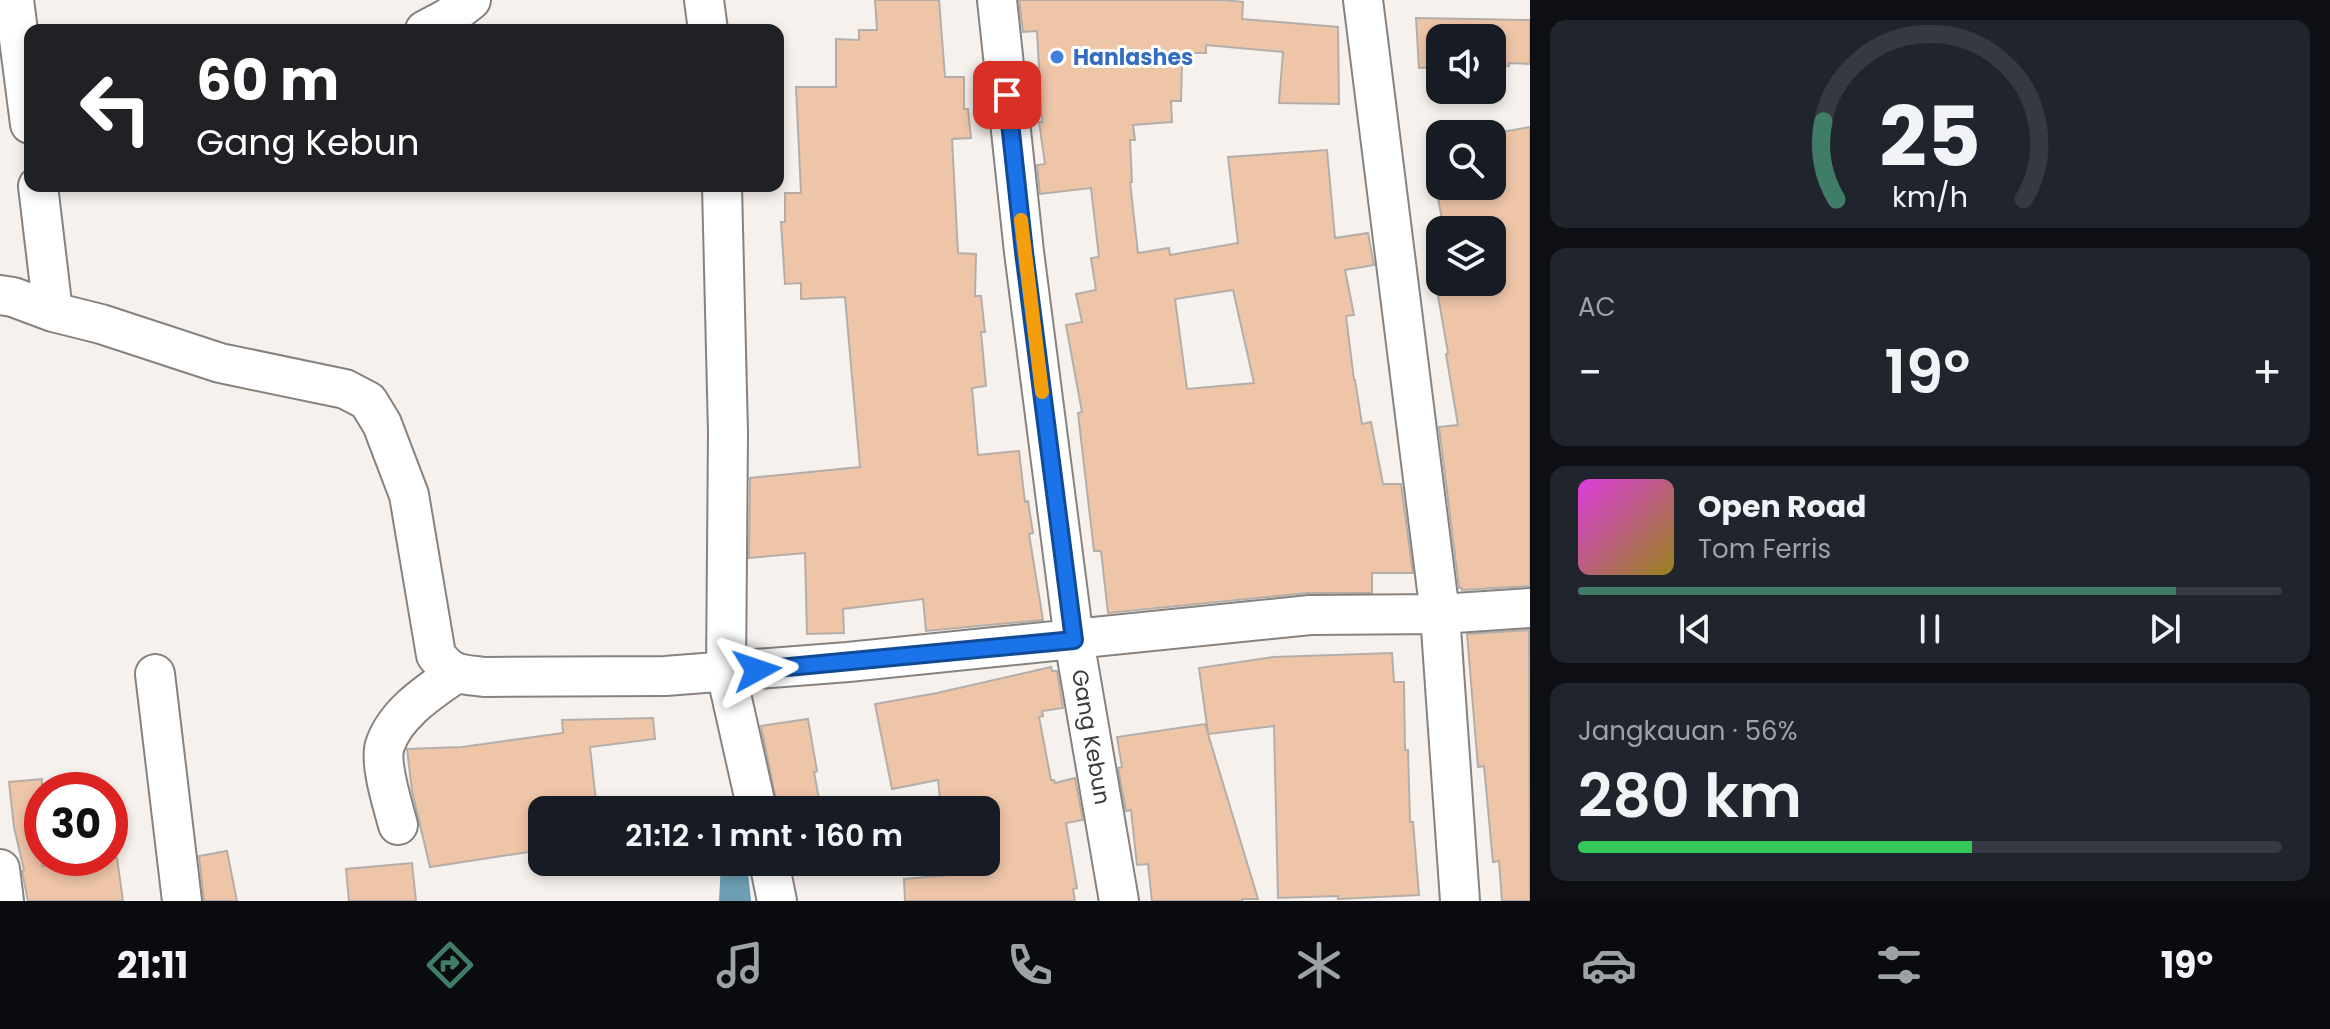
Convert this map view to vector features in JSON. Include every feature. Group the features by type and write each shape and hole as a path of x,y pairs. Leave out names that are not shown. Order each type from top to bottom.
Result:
{"street":[{"path":"14,0 24,78"},
{"path":"436,24 471,0"},
{"path":"704,0 707,24"},
{"name":"Gang Kebun","path":"997,0 1024,252 1074,640 1119,901"},
{"path":"1363,0 1440,614 1460,901"},
{"path":"39,192 53,312"},
{"path":"722,192 728,433 726,672 754,796"},
{"path":"0,295 220,363 345,389 368,401 382,424 409,495 436,655 455,674 484,677 665,676 1074,640 1310,615 1440,614 1530,608"},
{"path":"155,674 182,901"},
{"path":"398,825 385,775 384,746 401,717 455,674"},
{"path":"0,869 4,901"},
{"path":"772,876 777,901"}],"water":[{"path":"720,876 748,876 751,901 719,901"}],"building":[{"path":"875,0 939,0 945,77 964,77 964,109 968,109 971,138 952,139 958,253 976,254 975,296 981,296 985,332 981,332 986,386 972,388 978,455 1019,451 1043,620 926,631 923,599 843,609 844,633 807,634 805,553 749,558 750,478 860,467 845,297 801,299 801,283 785,284 781,222 785,222 785,193 801,193 796,87 836,87 836,39 859,40 859,30 877,30"},
{"path":"1019,0 1223,0 1243,2 1242,19 1338,27 1339,104 1279,103 1283,52 1206,45 1206,53 1188,53 1187,63 1182,63 1181,101 1171,101 1172,122 1133,125 1135,140 1130,140 1130,182 1138,253 1169,248 1170,255 1238,243 1228,157 1327,150 1335,238 1368,233 1374,265 1345,270 1354,315 1346,316 1354,380 1362,424 1371,422 1383,484 1401,484 1413,573 1372,573 1372,593 1308,593 1108,613 1101,551 1094,551 1078,413 1082,412 1066,325 1082,322 1076,294 1096,290 1091,258 1099,257 1091,188 1040,194 1037,165 1045,164 1039,122 1042,122 1037,31 1023,32","holes":["1233,290 1254,383 1187,389 1175,299"]},
{"path":"1416,18 1530,20 1530,64 1509,63 1506,66 1506,24 1426,24 1426,68 1419,68"},
{"path":"1530,127 1530,586 1462,590 1459,588 1439,427 1458,425 1438,296 1506,296 1506,216 1441,216 1438,200 1506,200 1506,131"},
{"path":"1529,630 1530,901 1502,901 1499,861 1493,862 1484,766 1478,767 1467,634"},
{"path":"1392,653 1394,682 1404,682 1410,822 1413,822 1419,895 1278,898 1274,726 1208,734 1258,899 1152,901 1148,864 1137,865 1131,810 1126,811 1118,768 1122,767 1117,737 1205,724 1208,733 1199,668 1274,657"},
{"path":"1051,667 1052,671 1057,671 1063,708 1042,711 1043,716 1039,717 1051,780 1055,783 1075,778 1083,820 1066,823 1077,888 1073,889 1075,901 905,901 904,879 1000,876 1000,796 940,796 938,780 892,789 875,704"},
{"path":"653,718 655,739 590,747 595,796 528,796 528,852 430,867 412,791 407,749 462,747 563,733 562,720"},
{"path":"808,719 818,796 775,796 761,726"},
{"path":"24,781 24,870 14,827 9,782"},
{"path":"227,851 237,901 204,901 199,856"},
{"path":"412,863 416,901 349,901 346,869"},
{"path":"22,871 24,876 120,876 123,901 28,901"}],"slow traffic":[{"path":"1021,220 1042,392"}],"place":[{"name":"Hanlashes","path":"1057,57"}],"route":[{"path":"757,670 1074,640 1007,95"}]}
